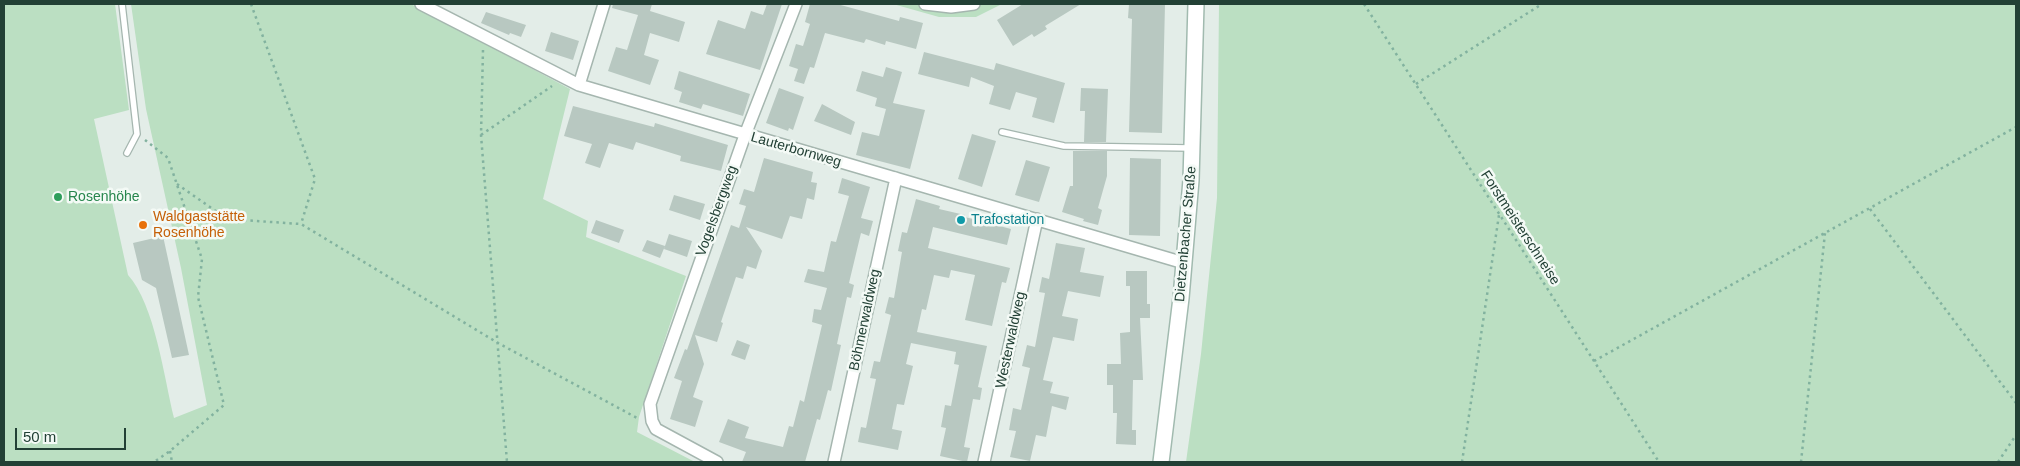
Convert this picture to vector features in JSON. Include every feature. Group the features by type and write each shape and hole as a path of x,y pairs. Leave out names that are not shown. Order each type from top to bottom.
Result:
{"main road":[{"name":"Dietzenbacher Straße","path":"1161,462 1184,263 1192,148 1196,4"}],"street":[{"name":"Lauterbornweg","path":"421,4 578,85 745,135 1037,218 1184,263"},
{"path":"578,85 604,4"},
{"name":"Vogelsbergweg","path":"654,425 650,410 650,398 745,135 796,4"},
{"path":"925,4 951,7 974,4"},
{"name":"Böhmerwaldweg","path":"834,462 896,178"},
{"name":"Westerwaldweg","path":"984,462 1037,218"},
{"path":"654,425 665,435 717,462"}],"lane":[{"path":"122,4 137,134 126,153"},
{"path":"1002,132 1064,146 1192,148"}],"path":[{"path":"251,4 315,179 301,224"},
{"name":"Forstmeisterschneise","path":"1364,4 1659,462"},
{"path":"1416,84 1542,4"},
{"path":"484,36 481,135 507,462"},
{"path":"481,135 563,78"},
{"path":"1594,361 2016,127"},
{"path":"137,134 168,158 202,259 198,297 224,405 170,451 154,462"},
{"path":"176,184 227,219 301,224 498,343 654,425"},
{"path":"1870,209 2016,403"},
{"path":"1462,462 1499,214"},
{"path":"1801,462 1825,233"},
{"path":"1998,462 2016,435"},
{"path":"170,451 172,462"}],"green space":[{"path":"4,4 115,4 129,110 94,119 128,275 145,304 152,323 174,418 207,405 181,268 146,109 131,4 411,4 570,89 543,199 588,221 586,237 686,276 639,417 637,432 695,462 4,462"},
{"path":"893,4 1002,4 976,17 939,17"},
{"path":"1219,4 2016,4 2016,462 1186,462 1201,354 1217,198"}],"building":[{"path":"613,4 652,4 650,11 685,22 679,42 650,33 644,55 659,60 650,85 608,71 616,47 627,50 638,15 612,8"},
{"path":"767,4 782,4 760,70 706,54 718,20 745,29 751,11 763,15"},
{"path":"810,4 837,4 899,21 900,17 923,23 916,49 886,41 885,45 866,39 864,43 825,33 814,68 810,67 804,84 794,81 798,69 789,66 796,44 803,46 810,24 805,22"},
{"path":"1023,4 1081,4 1045,26 1047,29 1034,37 1032,34 1013,46 997,20"},
{"path":"1129,4 1165,4 1162,133 1129,132 1132,19 1128,18"},
{"path":"486,12 526,25 521,37 510,33 509,35 481,23"},
{"path":"551,32 579,41 573,60 545,51"},
{"path":"924,52 994,70 996,63 1065,83 1054,123 1032,117 1037,98 1016,92 1010,110 989,104 994,86 971,77 969,87 918,74"},
{"path":"886,67 902,72 893,103 925,110 910,169 856,155 862,132 879,136 886,109 875,106 877,98 856,91 862,71 883,77"},
{"path":"679,71 750,94 743,116 703,104 701,109 679,102 682,92 674,89"},
{"path":"779,88 804,97 793,130 789,128 788,131 766,123"},
{"path":"1081,88 1108,89 1106,142 1084,142 1085,111 1080,111"},
{"path":"822,104 855,122 851,135 814,121"},
{"path":"573,106 654,127 655,123 728,145 721,171 680,161 681,156 636,142 633,150 609,143 600,168 585,163 592,144 564,136"},
{"path":"972,134 996,141 982,187 958,179"},
{"path":"1073,151 1107,151 1107,176 1098,208 1102,210 1098,225 1062,212 1070,186 1073,186"},
{"path":"764,158 813,172 811,182 817,183 814,200 807,198 802,219 790,216 782,239 746,227 762,251 756,269 747,266 743,279 736,277 721,322 723,323 717,342 695,335 704,364 693,397 703,401 695,427 670,419 682,381 674,378 685,349 687,350 731,225 739,228 746,206 739,204 744,189 754,192"},
{"path":"1130,158 1161,159 1160,236 1129,235"},
{"path":"1026,160 1050,167 1039,202 1015,195"},
{"path":"842,178 870,187 861,218 873,221 869,236 861,233 849,283 854,285 851,298 847,297 837,344 841,345 831,391 828,390 820,420 817,419 805,462 742,462 746,452 719,442 728,419 749,427 745,438 783,447 789,426 793,427 800,400 804,402 822,325 812,322 814,309 821,310 827,288 804,282 808,269 824,272 831,241 836,242 849,196 838,193"},
{"path":"674,195 705,204 700,220 669,210"},
{"path":"916,199 940,206 939,209 1011,229 1007,245 933,227 928,248 1010,268 1006,283 1002,282 992,326 965,320 975,275 951,270 949,278 934,275 926,310 922,309 917,332 987,346 978,387 982,388 980,400 973,399 964,447 970,448 967,462 940,456 946,428 941,427 945,405 951,406 959,365 954,364 956,352 911,343 906,364 913,366 904,405 897,404 892,429 902,431 898,450 858,442 861,427 866,428 876,379 870,378 874,361 880,362 891,315 885,313 889,297 894,298 902,252 898,251 902,232 907,233"},
{"path":"596,220 624,230 619,243 591,233"},
{"path":"669,234 692,241 687,257 664,249"},
{"path":"163,236 189,355 172,358 156,288 142,280 133,243"},
{"path":"647,240 665,246 660,258 642,251"},
{"path":"1056,243 1085,248 1080,272 1104,276 1100,297 1068,291 1062,316 1078,319 1074,341 1053,337 1043,380 1053,382 1050,393 1069,397 1066,410 1052,406 1046,437 1036,435 1030,461 1010,457 1016,431 1009,430 1013,408 1021,410 1030,368 1022,366 1027,345 1035,347 1045,293 1039,292 1042,277 1049,279"},
{"path":"1126,271 1147,271 1147,304 1150,304 1150,318 1140,318 1143,380 1133,380 1132,430 1136,430 1136,445 1116,444 1117,413 1113,413 1113,385 1107,385 1107,364 1121,364 1120,333 1130,332 1130,286 1126,286"},
{"path":"737,340 750,345 745,360 731,355"}],"place":[{"name":"Rosenhöhe","path":"58,197"},
{"name":"Trafostation","path":"961,220"},
{"name":"Waldgaststätte Rosenhöhe","path":"143,225"}]}
